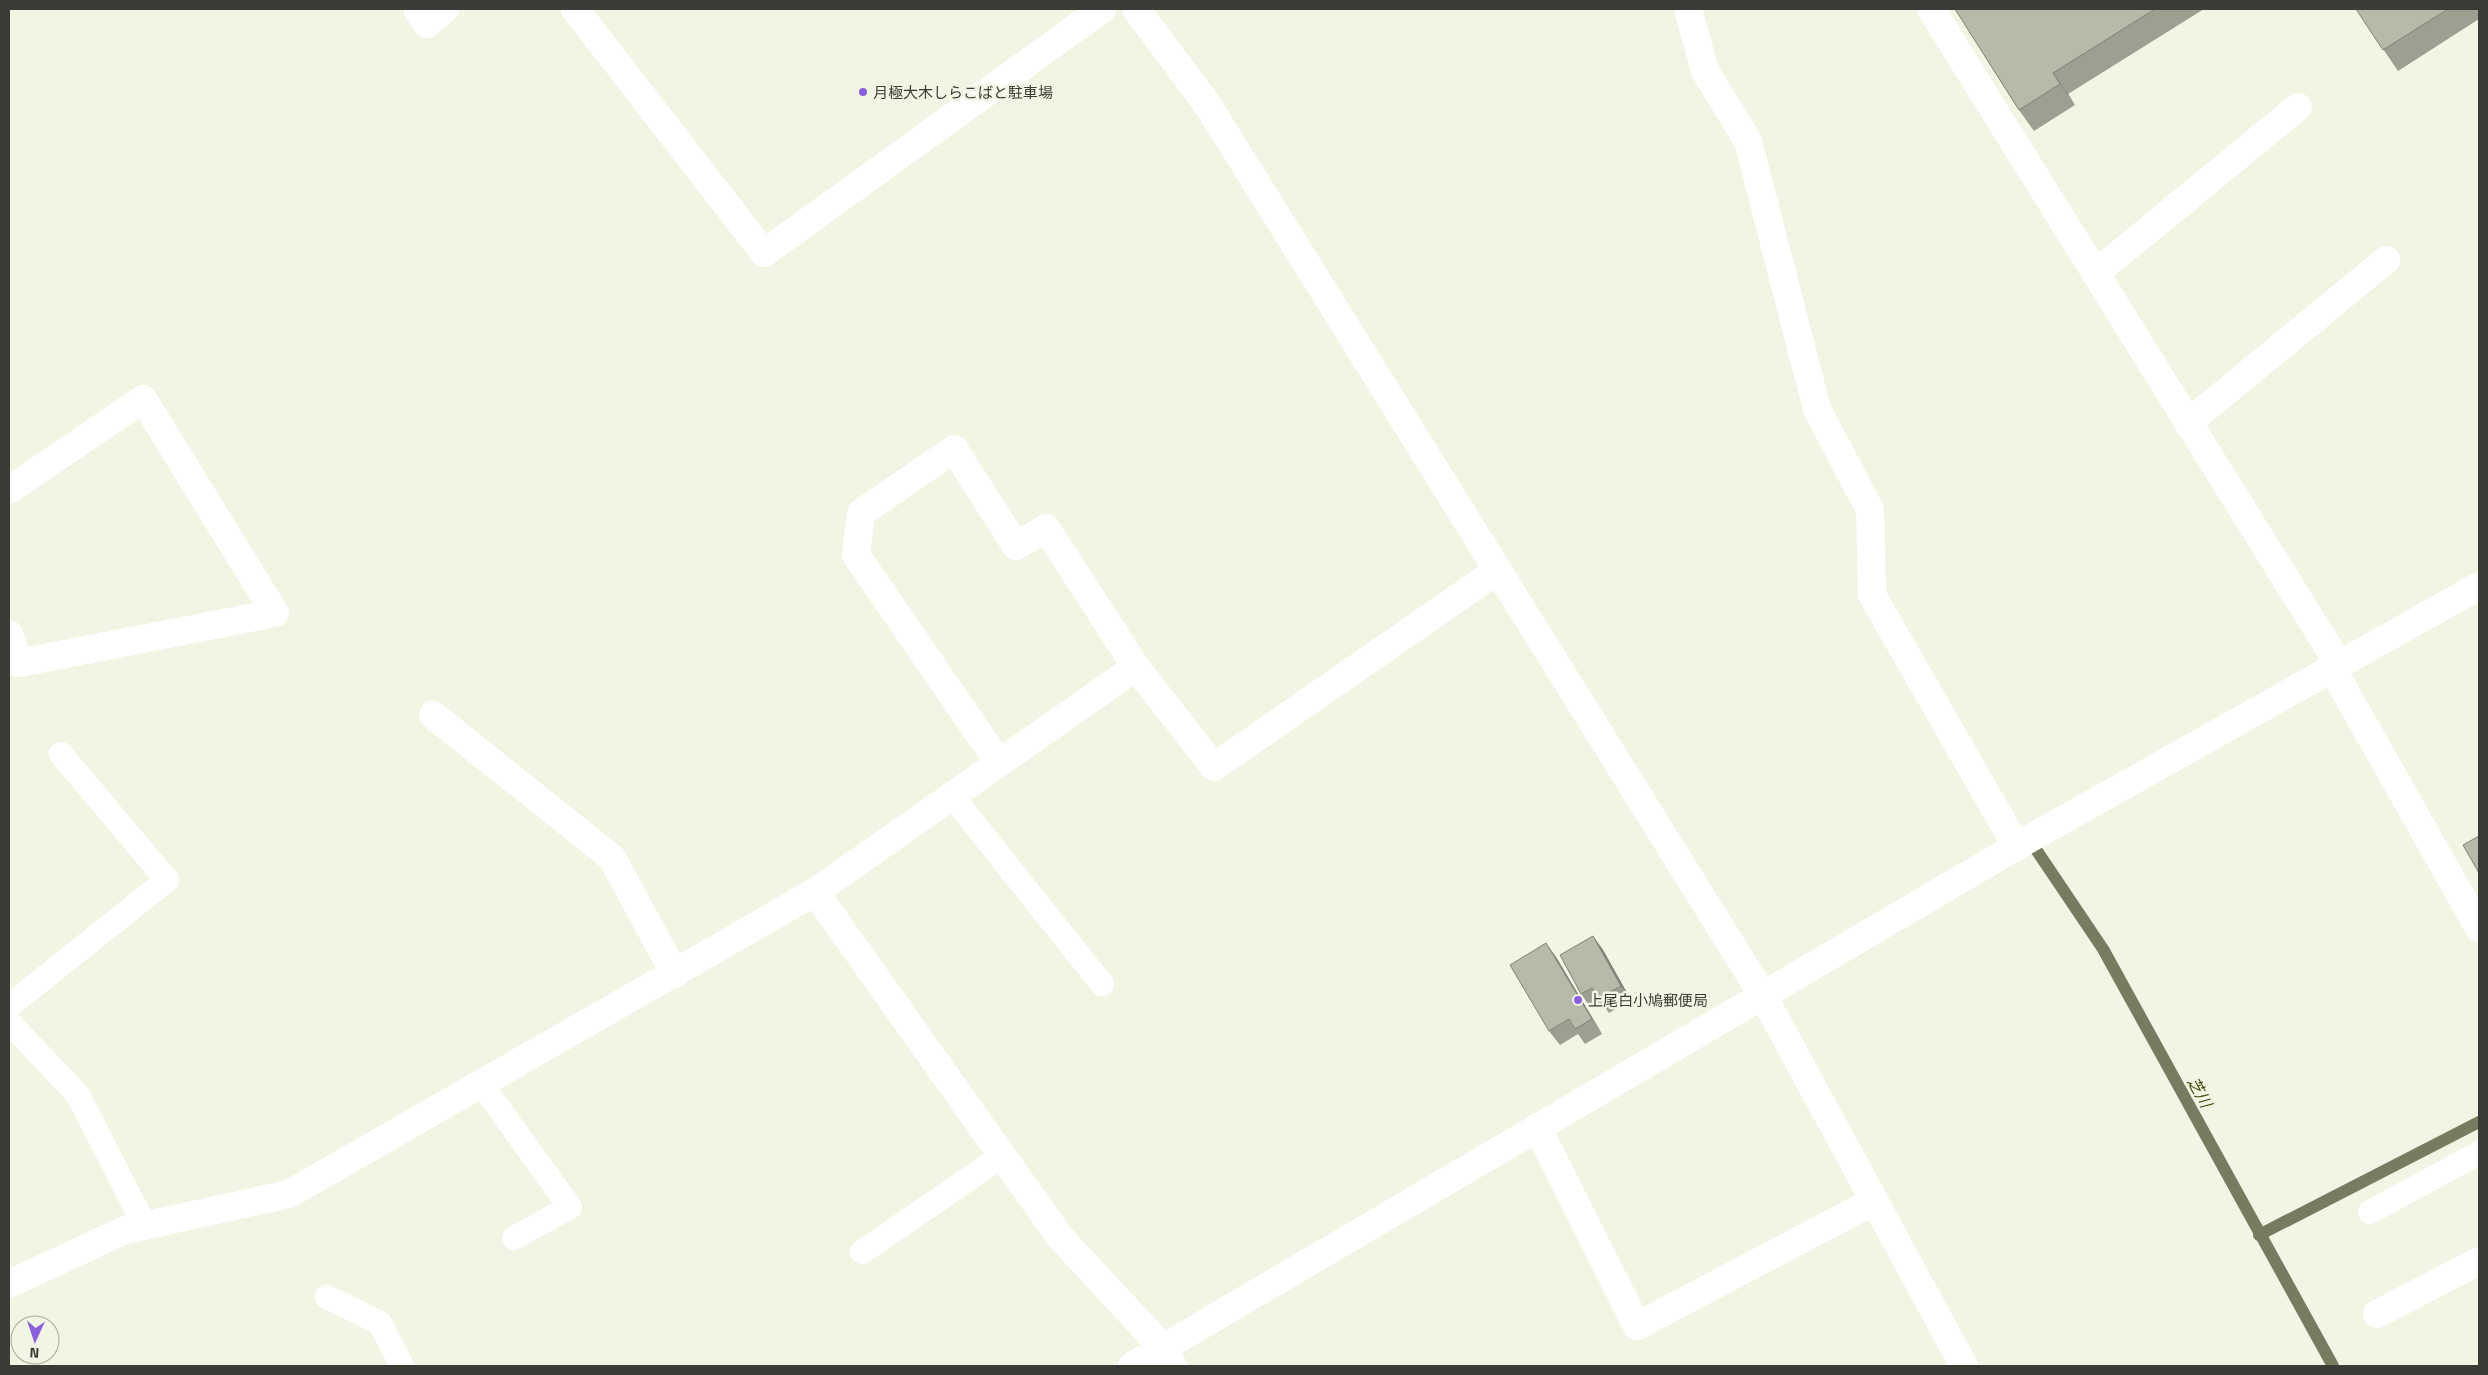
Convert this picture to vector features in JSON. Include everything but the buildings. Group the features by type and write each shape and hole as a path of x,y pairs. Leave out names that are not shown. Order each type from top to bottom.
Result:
{"street":[{"path":"417,9 427,24 444,9"},
{"path":"575,9 764,253 1102,9"},
{"path":"1136,9 1207,104 1762,994 1964,1366"},
{"path":"1688,9 1705,71 1748,140 1818,409 1870,510 1872,595 2017,847"},
{"path":"1931,9 2096,273 2336,668 2479,928"},
{"path":"2096,273 2298,107"},
{"path":"2188,423 2386,260"},
{"path":"9,490 143,399 275,613 19,663 9,634"},
{"path":"999,763 856,555 861,513 954,449 1016,546 1046,528 1136,667 1214,767 1498,570"},
{"path":"1132,1366 1168,1357 1537,1127 1762,994 2017,847 2479,586"},
{"path":"9,1284 125,1230 289,1194 482,1085 815,892 1136,667"},
{"path":"433,715 612,858 675,974"},
{"path":"815,892 1060,1237 1168,1357"},
{"path":"1537,1127 1637,1326 1874,1200"},
{"path":"2377,1314 2479,1261"}],"lane":[{"path":"9,1006 167,880 61,754"},
{"path":"952,796 1102,984"},
{"path":"9,1022 78,1095 145,1226"},
{"path":"482,1085 570,1207 514,1238"},
{"path":"2370,1212 2479,1153"},
{"path":"862,1252 1002,1156"},
{"path":"327,1297 380,1323 402,1366"}],"waterway":[{"name":"芝川","path":"2029,839 2103,949 2333,1366"},
{"path":"2259,1235 2479,1122"}],"place":[{"name":"月極大木しらこばと駐車場","path":"863,92"},
{"name":"上尾白小鳩郵便局","path":"1578,1000"}]}
